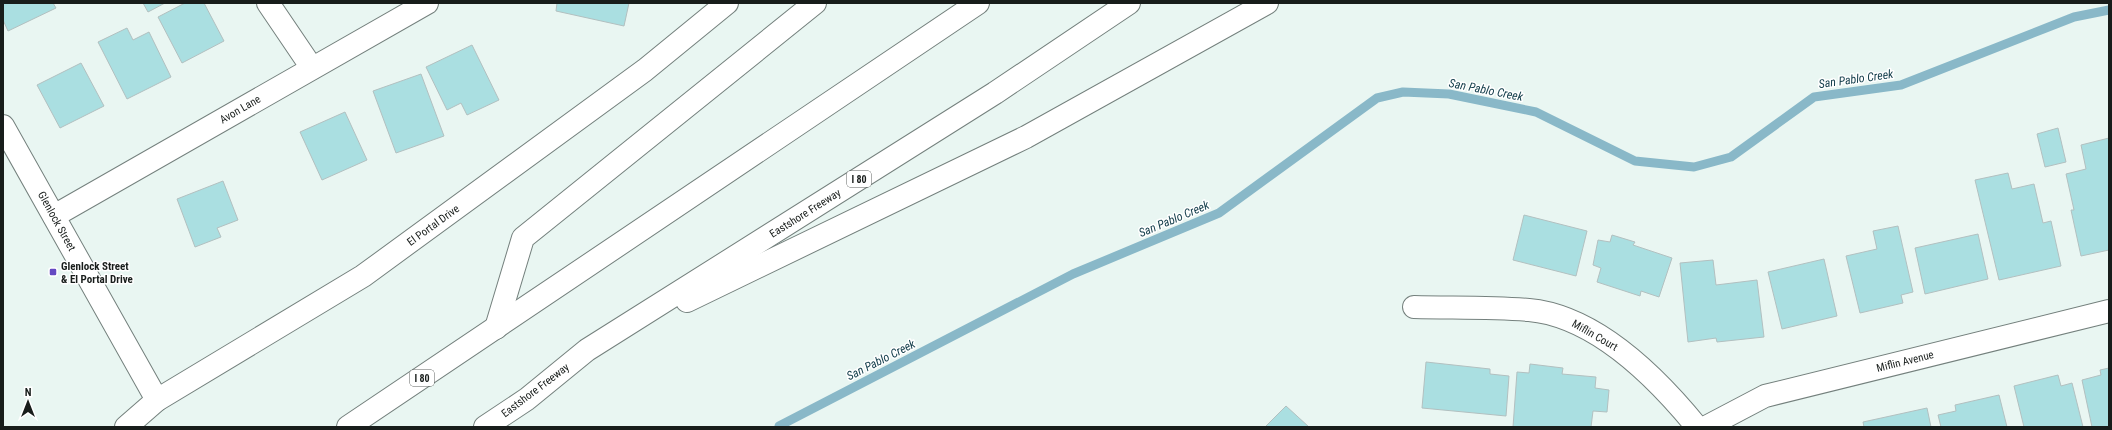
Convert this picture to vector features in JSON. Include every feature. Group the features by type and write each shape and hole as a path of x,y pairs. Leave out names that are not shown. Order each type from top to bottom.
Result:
{"main road":[{"path":"268,3 312,68"},
{"name":"Avon Lane","path":"54,216 427,3"},
{"name":"El Portal Drive","path":"126,427 157,400 363,276 645,70 727,3"},
{"path":"496,328 523,238 815,3"},
{"name":"I 80","path":"348,427 978,3"},
{"name":"Eastshore Freeway","path":"486,427 527,399 587,350 995,93 1129,3"},
{"path":"587,350 1026,137 1267,3"},
{"name":"Glenlock Street","path":"3,126 157,400"},
{"name":"Miflin Court","path":"1414,307 1531,310 1571,321 1626,353 1673,398 1696,427"},
{"name":"Miflin Avenue","path":"1706,427 1765,396 2109,311"}],"building":[{"path":"3,3 53,3 56,8 8,31 3,20"},
{"path":"143,3 165,3 148,12"},
{"path":"185,3 204,3 224,41 182,63 158,17"},
{"path":"557,3 629,3 624,26 556,11"},
{"path":"127,28 133,40 149,32 171,77 127,99 98,42"},
{"path":"472,45 499,100 467,115 461,103 447,110 426,67"},
{"path":"81,63 104,106 60,128 37,85"},
{"path":"421,74 444,136 396,153 373,91"},
{"path":"345,112 367,160 322,180 300,132"},
{"path":"2058,128 2066,162 2045,167 2037,134"},
{"path":"2109,138 2109,250 2081,256 2071,210 2074,210 2066,174 2086,169 2081,145"},
{"path":"2008,173 2012,189 2034,184 2043,223 2051,221 2061,266 1999,280 1975,180"},
{"path":"223,181 238,220 217,228 221,237 195,247 177,199"},
{"path":"1524,215 1587,231 1576,276 1513,260"},
{"path":"1898,226 1913,292 1901,295 1903,303 1860,313 1846,256 1877,249 1873,231"},
{"path":"1978,234 1988,279 1925,294 1915,248"},
{"path":"1612,235 1635,242 1633,245 1672,258 1659,297 1641,291 1640,296 1597,282 1601,268 1593,265 1598,240 1610,242"},
{"path":"1824,259 1837,316 1782,329 1768,272"},
{"path":"1713,260 1716,285 1757,280 1764,337 1717,342 1716,338 1688,342 1680,263"},
{"path":"1426,362 1490,369 1490,374 1509,376 1506,416 1422,408"},
{"path":"1530,364 1563,368 1562,374 1596,377 1595,388 1609,390 1607,412 1593,411 1591,427 1513,427 1517,372 1529,373"},
{"path":"2109,368 2109,427 2092,427 2082,380 2101,375 2100,370"},
{"path":"2058,375 2061,386 2072,383 2083,427 2024,427 2014,386"},
{"path":"1999,395 2007,427 1941,427 1938,415 1956,411 1955,405"},
{"path":"1286,406 1309,427 1265,427"},
{"path":"1927,408 1931,427 1864,427 1863,422"}],"waterway":[{"name":"San Pablo Creek","path":"779,426 1073,274 1219,213 1377,98 1403,92 1449,94 1536,112 1635,161 1694,167 1731,157 1814,97 1901,85 2074,17 2109,10"}],"place":[{"name":"Glenlock Street & El Portal Drive","path":"53,272"}]}
